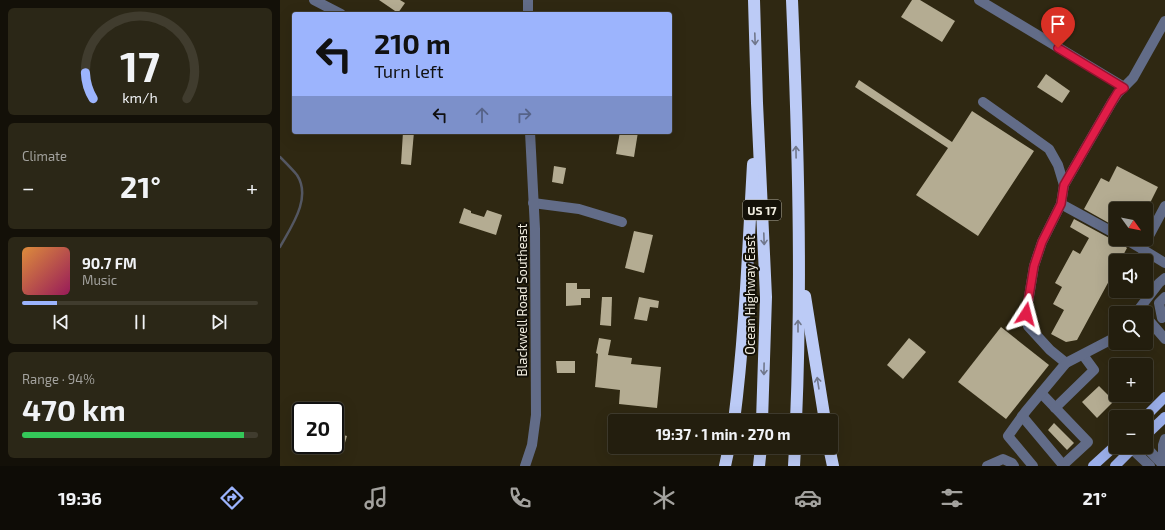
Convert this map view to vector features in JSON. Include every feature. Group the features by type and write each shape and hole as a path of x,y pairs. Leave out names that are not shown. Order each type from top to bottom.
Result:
{"highway":[{"name":"Ocean Highway East","path":"754,0 766,297 762,414"},
{"name":"US 17","path":"792,0 797,191 798,306 796,414"},
{"path":"735,414 745,304 757,103"},
{"path":"797,191 806,308 824,414"},
{"path":"725,466 728,454"},
{"path":"759,466 760,454"},
{"path":"794,466 795,454"},
{"path":"830,454 833,466"}],"main road":[{"path":"1152,410 1165,397"},
{"path":"1153,428 1165,417"},
{"path":"1093,466 1109,451"},
{"path":"1115,466 1127,454"}],"street":[{"path":"314,0 337,12"},
{"path":"528,0 528,12"},
{"path":"979,0 1124,88"},
{"path":"1066,363 1050,350 1028,326 1026,314 1034,266 1042,242 1061,204 1064,185 1118,92 1133,78 1165,21"},
{"path":"983,102 1049,149 1058,164 1064,185"},
{"name":"Blackwell Road Southeast","path":"525,466 532,445 536,414 533,203 530,134"},
{"path":"533,203 579,209 622,222"},
{"path":"1061,204 1109,230"},
{"path":"1142,249 1165,206"},
{"path":"1137,246 1165,263"},
{"path":"1145,306 1159,283 1165,278"},
{"path":"1165,297 1159,303 1163,316 1154,326 1165,339"},
{"path":"1033,466 1008,436 1022,416 1066,363 1109,341"},
{"path":"1055,408 1094,370 1083,355"},
{"path":"1022,416 1063,466 1088,442 1041,393"},
{"path":"1164,465 1163,445 1165,439"},
{"path":"1139,454 1150,466"},
{"path":"1153,454 1164,465"},
{"path":"987,466 1003,459 1012,463 1014,466"}],"building":[{"path":"379,0 400,0 405,3 399,12"},
{"path":"912,0 920,0 955,21 942,42 901,17"},
{"path":"1046,74 1070,91 1062,103 1037,87"},
{"path":"859,80 952,142 972,111 1034,151 978,236 916,195 948,148 855,87"},
{"path":"403,134 414,134 411,165 401,164"},
{"path":"620,134 638,134 634,157 616,154"},
{"path":"554,166 566,168 563,184 552,182"},
{"path":"1117,166 1158,187 1150,202 1109,202 1109,223 1084,209 1101,178 1109,182"},
{"path":"464,208 471,211 471,213 484,217 487,210 502,215 496,235 459,223"},
{"path":"1074,219 1109,238 1109,246 1125,246 1127,248 1124,254 1109,254 1109,281 1077,340 1066,342 1051,334 1064,310 1053,304 1062,287 1055,283 1073,250 1080,254 1089,238 1070,227"},
{"path":"634,231 653,235 644,273 625,268"},
{"path":"566,283 577,283 577,289 590,289 590,298 581,298 581,305 566,306"},
{"path":"602,297 612,297 611,326 600,325"},
{"path":"639,297 659,301 658,308 650,307 647,321 634,319"},
{"path":"1001,327 1049,365 1006,419 958,382"},
{"path":"599,338 611,340 608,355 632,358 631,364 661,367 657,408 619,404 620,390 595,387 598,354 596,353"},
{"path":"909,338 926,352 903,379 887,365"},
{"path":"556,361 575,361 575,373 557,373"},
{"path":"1099,386 1109,396 1109,402 1113,402 1097,418 1082,402"},
{"path":"1054,423 1074,443 1067,450 1048,430"},
{"path":"344,435 347,436 344,446"}],"waterway":[{"path":"280,157 297,175 301,184 302,193 298,212 280,247"}],"route":[{"path":"1026,314 1034,266 1042,242 1061,204 1064,185 1118,92 1124,88 1058,48"}]}
